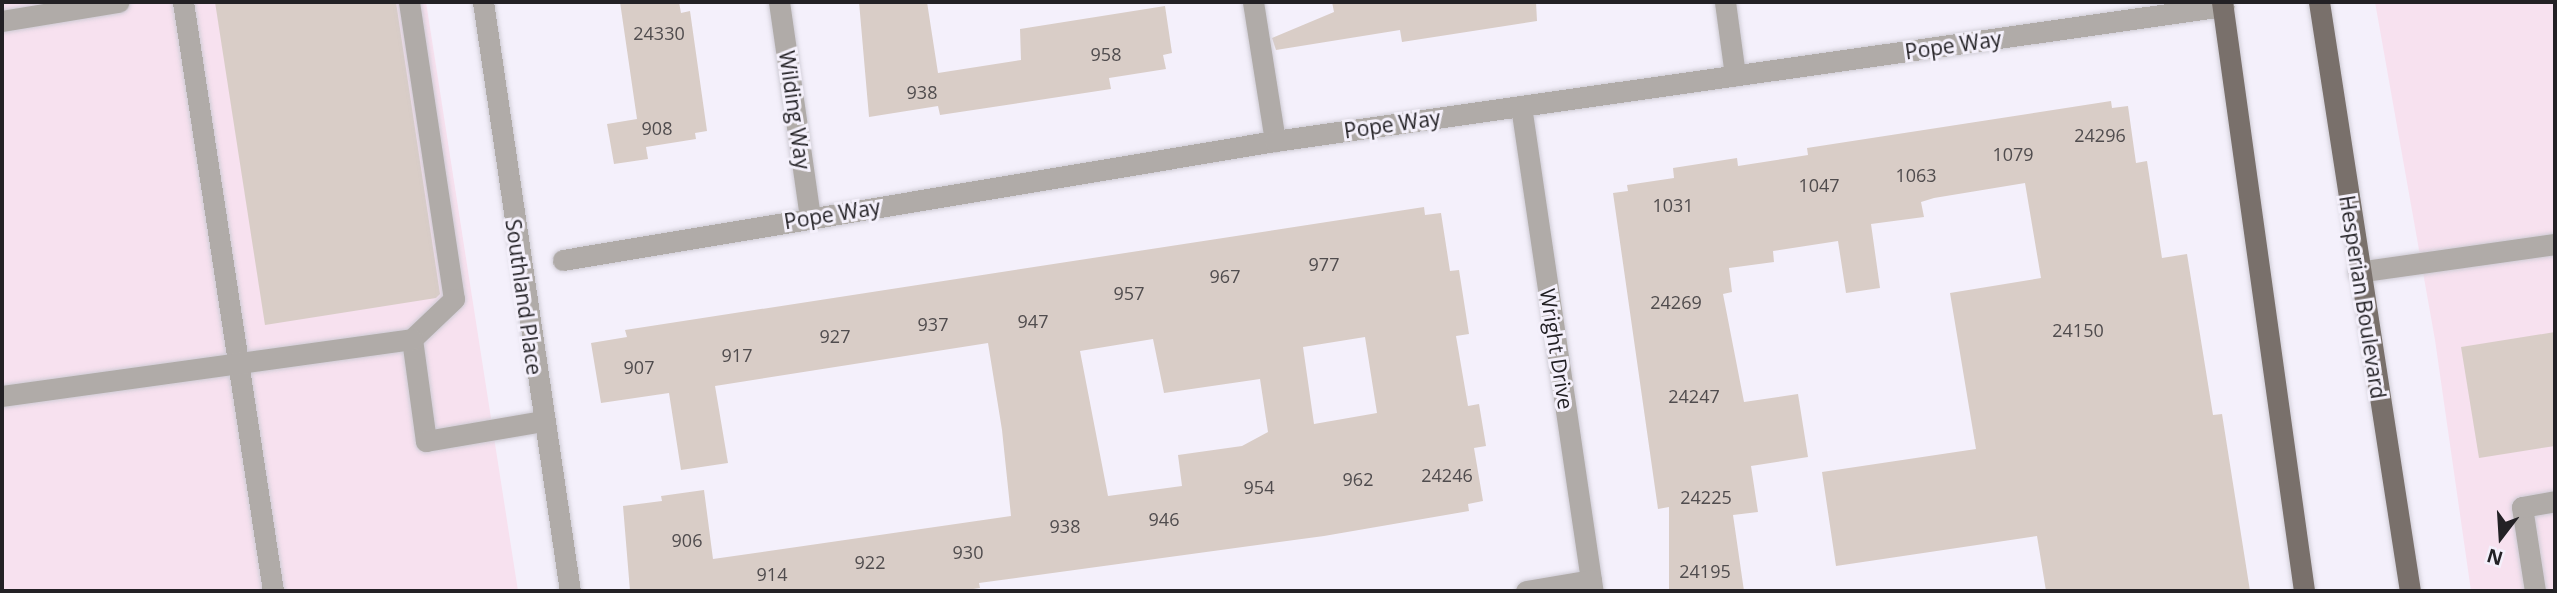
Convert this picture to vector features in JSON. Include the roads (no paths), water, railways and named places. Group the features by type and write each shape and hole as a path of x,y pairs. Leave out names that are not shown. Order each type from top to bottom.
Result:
{"main road":[{"name":"Hesperian Boulevard","path":"2319,2 2358,272 2410,591"},
{"path":"2223,4 2304,591"}],"street":[{"path":"2,21 118,2"},
{"path":"183,2 235,364 274,591"},
{"path":"2,396 412,339 454,299 409,2"},
{"name":"Southland Place","path":"483,2 570,591"},
{"name":"Wilding Way","path":"779,2 810,218"},
{"path":"1253,2 1275,141"},
{"path":"1725,2 1735,75"},
{"name":"Pope Way","path":"563,260 1275,141 2223,4"},
{"name":"Wright Drive","path":"1521,106 1592,586"},
{"path":"2358,272 2555,244"},
{"path":"412,339 426,441 543,421"},
{"path":"2535,591 2522,507 2555,501"},
{"path":"1526,591 1592,586"}]}
